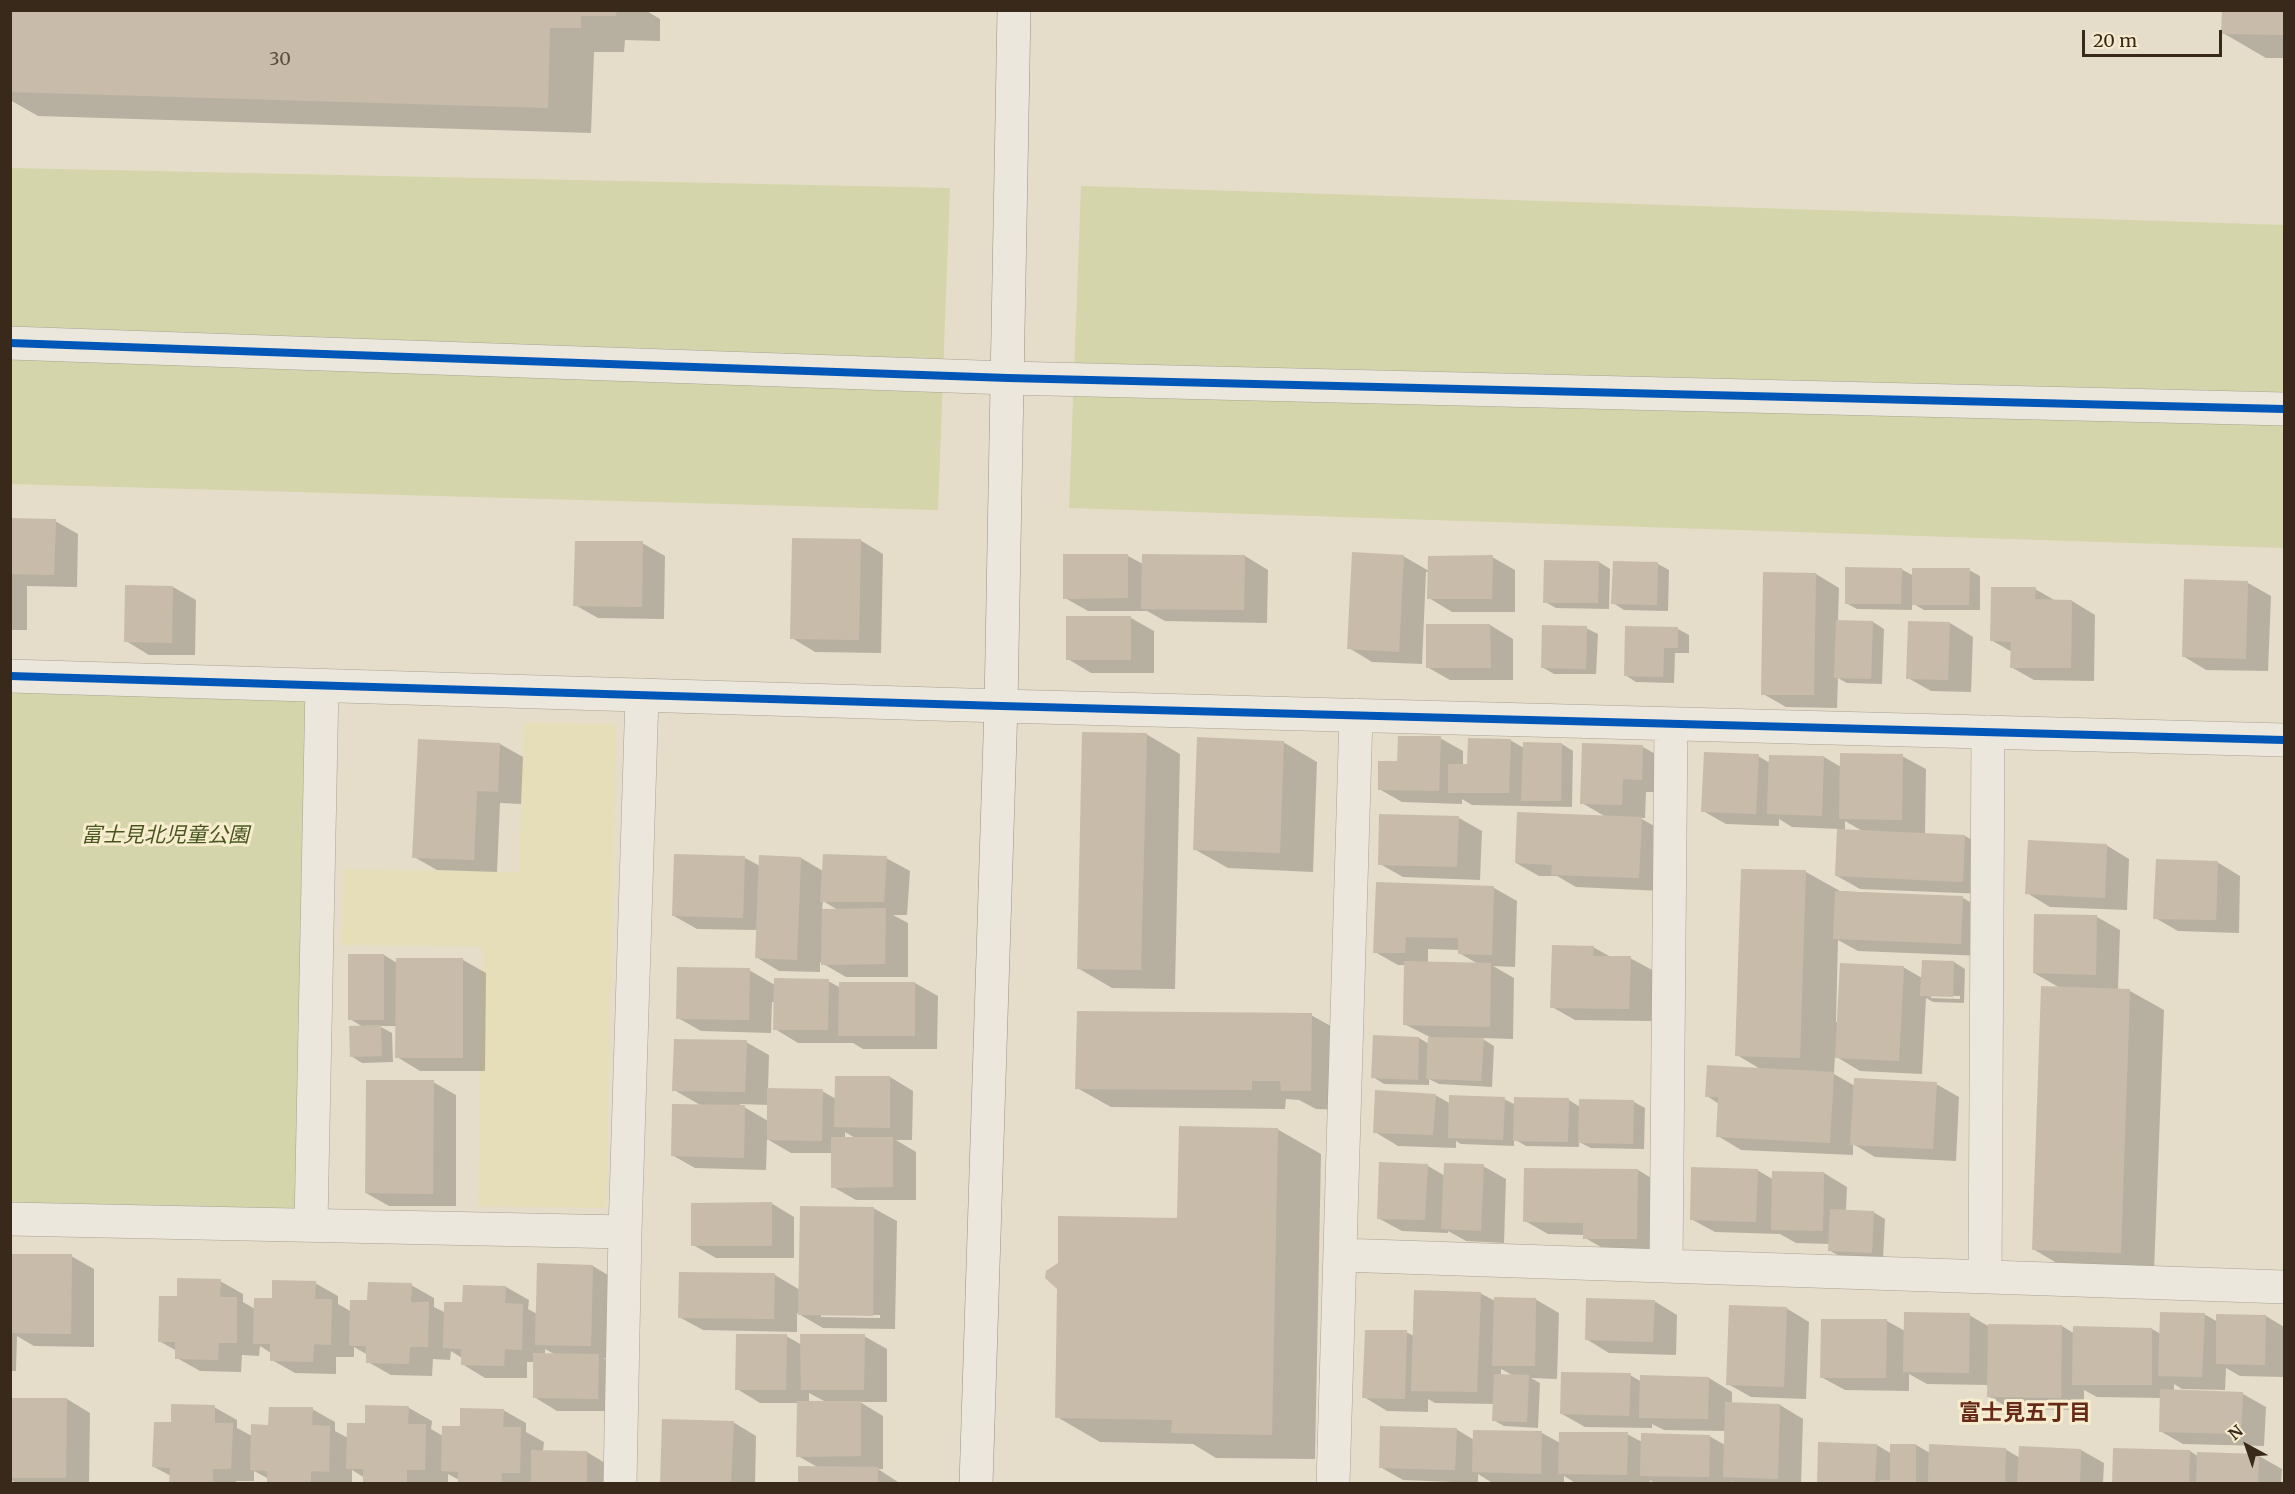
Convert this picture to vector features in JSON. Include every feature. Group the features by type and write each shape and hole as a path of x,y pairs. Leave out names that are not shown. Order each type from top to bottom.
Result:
{"street":[{"path":"976,1484 1001,706 1014,10"},
{"path":"10,344 1008,378 2284,409"},
{"path":"10,676 1001,706 2284,740"},
{"path":"311,1224 322,686"},
{"path":"620,1484 642,695"},
{"path":"1333,1484 1356,715"},
{"path":"1666,1266 1671,724"},
{"path":"1985,1277 1988,732"},
{"path":"10,1219 626,1232"},
{"path":"1340,1255 2284,1287"}],"shaded area":[{"path":"523,723 616,724 606,1208 478,1206 482,947 342,945 343,869 519,872"}],"green space":[{"path":"11,168 950,188 938,510 11,484"},
{"path":"1081,186 2284,225 2284,548 1069,508"},
{"name":"富士見北児童公園","path":"11,676 322,686 311,1224 11,1219"}],"building":[{"path":"10,10 617,10 616,16 581,16 581,28 550,28 548,108 10,92"},
{"path":"2222,10 2284,10 2284,35 2221,34"},
{"path":"10,518 56,519 54,575 10,574"},
{"path":"792,538 861,539 859,640 790,639"},
{"path":"575,541 643,541 642,607 573,606"},
{"path":"1352,552 1404,555 1399,652 1347,649"},
{"path":"1063,554 1128,554 1128,598 1063,599"},
{"path":"1142,554 1245,555 1244,610 1141,609"},
{"path":"1493,555 1492,599 1427,599 1428,556"},
{"path":"1544,560 1599,561 1598,603 1543,603"},
{"path":"1613,561 1658,562 1657,605 1611,604"},
{"path":"1845,567 1902,568 1901,604 1845,604"},
{"path":"1912,568 1970,568 1969,605 1912,605"},
{"path":"1763,572 1816,573 1814,695 1761,695"},
{"path":"2184,579 2248,581 2246,659 2182,657"},
{"path":"125,585 173,586 172,643 124,642"},
{"path":"1991,587 2036,587 2035,599 2072,600 2071,668 2010,668 2011,642 1990,641"},
{"path":"1066,616 1131,616 1131,660 1066,660"},
{"path":"1836,620 1873,621 1871,679 1834,678"},
{"path":"1908,621 1950,622 1948,680 1906,679"},
{"path":"1426,624 1490,624 1491,668 1426,668"},
{"path":"1542,625 1587,626 1586,669 1541,668"},
{"path":"1625,626 1678,627 1678,648 1664,648 1663,677 1624,676"},
{"path":"1082,732 1147,733 1141,970 1077,969"},
{"path":"1398,736 1441,736 1439,791 1378,790 1378,761 1397,761"},
{"path":"1197,737 1284,741 1280,853 1193,850"},
{"path":"1468,738 1511,739 1509,793 1448,793 1448,764 1467,764"},
{"path":"418,739 500,743 498,792 477,791 474,860 412,858"},
{"path":"1523,742 1562,743 1561,801 1521,801"},
{"path":"1582,743 1643,745 1642,780 1623,779 1622,805 1580,804"},
{"path":"1704,752 1759,754 1756,814 1701,812"},
{"path":"1840,753 1903,754 1902,820 1839,819"},
{"path":"1769,755 1824,756 1822,816 1767,814"},
{"path":"1517,812 1642,817 1639,878 1551,875 1552,865 1515,863"},
{"path":"1379,814 1459,816 1457,867 1378,865"},
{"path":"1837,829 1965,835 1963,882 1835,876"},
{"path":"2028,840 2107,844 2105,898 2025,894"},
{"path":"674,854 745,856 743,918 672,916"},
{"path":"823,854 887,856 884,902 820,902"},
{"path":"759,855 801,857 797,960 755,958"},
{"path":"2156,859 2218,861 2216,920 2153,919"},
{"path":"1741,869 1806,870 1800,1058 1735,1056"},
{"path":"1376,882 1494,886 1492,955 1458,954 1458,938 1406,937 1405,953 1373,953"},
{"path":"1835,891 1963,896 1961,944 1833,939"},
{"path":"886,908 885,964 821,965 822,909"},
{"path":"2034,914 2097,915 2096,975 2033,973"},
{"path":"1552,945 1594,946 1593,956 1631,956 1629,1009 1550,1008"},
{"path":"348,954 384,954 384,1020 348,1020"},
{"path":"396,958 463,958 463,1058 395,1058"},
{"path":"1922,960 1954,961 1953,997 1920,996"},
{"path":"1404,961 1491,963 1490,1027 1403,1025"},
{"path":"1840,963 1904,966 1899,1061 1835,1058"},
{"path":"677,967 750,968 749,1020 676,1019"},
{"path":"774,978 829,979 828,1030 773,1030"},
{"path":"839,982 915,982 915,1036 838,1036"},
{"path":"2041,986 2130,989 2121,1253 2032,1250"},
{"path":"1077,1011 1312,1013 1311,1091 1281,1091 1280,1081 1252,1081 1252,1090 1075,1089"},
{"path":"381,1025 382,1056 350,1057 349,1026"},
{"path":"1373,1035 1419,1037 1418,1080 1371,1078"},
{"path":"1428,1037 1484,1038 1481,1081 1426,1079"},
{"path":"674,1039 747,1040 745,1092 672,1091"},
{"path":"1707,1065 1834,1072 1830,1143 1716,1137 1718,1097 1705,1097"},
{"path":"835,1076 890,1076 890,1128 834,1127"},
{"path":"1854,1078 1937,1082 1933,1149 1850,1145"},
{"path":"366,1080 434,1080 433,1194 365,1193"},
{"path":"767,1088 823,1089 822,1141 767,1140"},
{"path":"1375,1090 1436,1094 1433,1135 1373,1133"},
{"path":"1449,1095 1505,1097 1503,1140 1448,1138"},
{"path":"1514,1097 1569,1098 1568,1142 1513,1141"},
{"path":"1579,1099 1634,1100 1633,1144 1578,1143"},
{"path":"672,1104 745,1105 744,1158 671,1156"},
{"path":"1179,1126 1278,1128 1272,1435 1171,1433 1172,1420 1055,1418 1057,1289 1045,1278 1046,1271 1058,1263 1058,1216 1177,1218"},
{"path":"831,1137 893,1137 893,1187 831,1188"},
{"path":"1379,1162 1428,1164 1425,1220 1377,1219"},
{"path":"1444,1163 1484,1164 1481,1231 1441,1229"},
{"path":"1691,1167 1758,1169 1756,1222 1690,1220"},
{"path":"1524,1168 1638,1169 1637,1239 1583,1239 1583,1223 1523,1222"},
{"path":"1772,1171 1824,1172 1823,1231 1771,1230"},
{"path":"772,1202 772,1246 691,1246 691,1203"},
{"path":"800,1206 874,1207 873,1316 798,1315"},
{"path":"1830,1209 1874,1211 1872,1253 1828,1251"},
{"path":"10,1254 72,1254 71,1334 10,1333"},
{"path":"537,1263 593,1265 591,1346 535,1345"},
{"path":"679,1272 775,1273 774,1319 678,1318"},
{"path":"177,1278 221,1279 220,1297 237,1297 237,1343 219,1343 218,1360 175,1359 175,1342 158,1342 159,1296 177,1296"},
{"path":"272,1280 316,1281 315,1299 332,1299 331,1345 314,1344 313,1362 270,1361 270,1344 253,1344 254,1298 272,1298"},
{"path":"368,1282 412,1283 411,1302 429,1302 428,1347 410,1347 409,1364 366,1363 366,1346 349,1346 350,1300 367,1300"},
{"path":"463,1285 506,1286 505,1303 523,1304 522,1350 505,1349 504,1366 461,1365 461,1349 443,1348 444,1302 462,1302"},
{"path":"1414,1290 1481,1292 1477,1392 1411,1391"},
{"path":"1494,1297 1536,1298 1535,1366 1492,1366"},
{"path":"1586,1298 1655,1300 1653,1342 1585,1340"},
{"path":"1729,1305 1787,1307 1784,1387 1726,1385"},
{"path":"1904,1312 1970,1313 1969,1373 1903,1372"},
{"path":"2160,1312 2205,1313 2202,1377 2158,1376"},
{"path":"2216,1314 2266,1315 2265,1365 2216,1364"},
{"path":"1821,1319 1887,1319 1886,1378 1820,1378"},
{"path":"1988,1324 2062,1325 2061,1398 1987,1397"},
{"path":"2073,1326 2152,1328 2152,1385 2072,1385"},
{"path":"1365,1330 1407,1330 1405,1399 1362,1398"},
{"path":"736,1334 787,1334 786,1390 735,1390"},
{"path":"800,1334 865,1334 864,1390 801,1390"},
{"path":"533,1353 599,1354 598,1399 533,1398"},
{"path":"1561,1372 1631,1373 1629,1416 1560,1414"},
{"path":"1494,1374 1529,1375 1527,1422 1492,1421"},
{"path":"1640,1375 1709,1377 1708,1419 1639,1418"},
{"path":"2160,1389 2243,1392 2241,1434 2159,1432"},
{"path":"10,1398 67,1398 66,1478 10,1478"},
{"path":"797,1401 861,1401 861,1456 796,1457"},
{"path":"1725,1402 1780,1404 1778,1479 1723,1477"},
{"path":"171,1404 215,1405 215,1423 233,1423 231,1469 213,1469 213,1484 169,1484 170,1468 152,1467 154,1422 171,1422"},
{"path":"365,1405 409,1406 408,1424 426,1424 425,1470 407,1470 407,1484 363,1484 363,1469 346,1469 347,1423 365,1423"},
{"path":"269,1407 313,1407 312,1425 330,1426 329,1472 311,1471 311,1484 267,1484 267,1471 250,1470 251,1424 268,1425"},
{"path":"460,1408 504,1409 503,1427 521,1427 520,1473 502,1473 502,1484 458,1484 458,1472 441,1471 442,1426 460,1426"},
{"path":"662,1419 734,1421 731,1484 660,1484"},
{"path":"1380,1426 1457,1428 1455,1470 1379,1468"},
{"path":"1473,1430 1542,1431 1541,1474 1472,1472"},
{"path":"1559,1432 1628,1432 1627,1475 1558,1474"},
{"path":"1641,1433 1710,1435 1709,1477 1640,1476"},
{"path":"1818,1442 1877,1444 1875,1484 1817,1484"},
{"path":"1890,1444 1916,1444 1916,1484 1880,1484 1880,1480 1890,1480"},
{"path":"1929,1444 2006,1448 2005,1484 1928,1484"},
{"path":"2019,1446 2081,1449 2080,1484 2017,1484"},
{"path":"2113,1448 2190,1450 2189,1484 2112,1484"},
{"path":"531,1450 587,1451 587,1484 531,1484"},
{"path":"2197,1452 2259,1454 2258,1484 2196,1484"},
{"path":"798,1466 878,1467 878,1484 798,1484"}],"cycle path":[{"path":"10,343 1008,378 2284,409"},
{"path":"10,676 1001,706 2284,740"}],"district":[{"name":"富士見五丁目","path":"2025,1414"}]}
